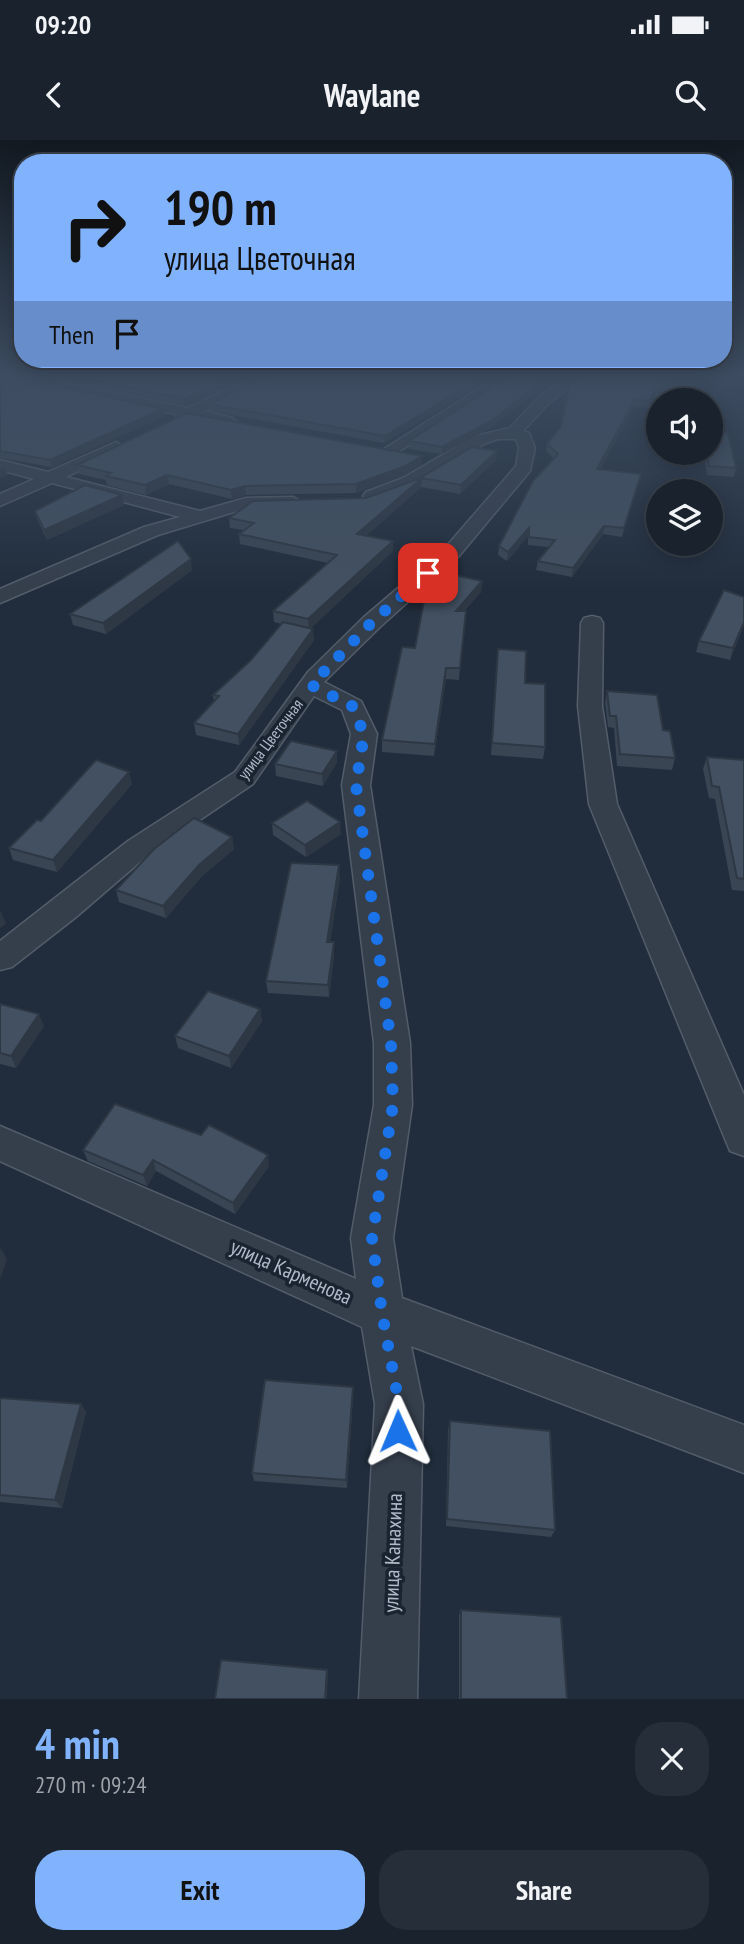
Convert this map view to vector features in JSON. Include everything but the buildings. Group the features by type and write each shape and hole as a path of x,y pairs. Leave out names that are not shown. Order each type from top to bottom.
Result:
{"street":[{"path":"0,501 116,447"},
{"path":"388,447 382,450 442,462"},
{"path":"359,500 410,482 468,447"},
{"name":"улица Цветочная","path":"0,958 65,909 138,848 244,778 311,685 372,622 452,552 524,467 522,447"},
{"path":"0,465 200,516"},
{"path":"0,597 151,531 200,516 246,503 314,502"},
{"path":"592,623 590,706 603,804 737,1105 744,1139"},
{"name":"улица Канахина","path":"311,685 352,706 364,734 356,785 391,1043 393,1105 372,1238 382,1313 399,1404 388,1699"},
{"name":"улица Карменова","path":"0,1143 382,1313 744,1449"}],"route":[{"path":"398,1431 399,1404 382,1313 372,1238 393,1105 391,1043 356,785 364,734 352,706 311,685 372,622 428,573"}]}
